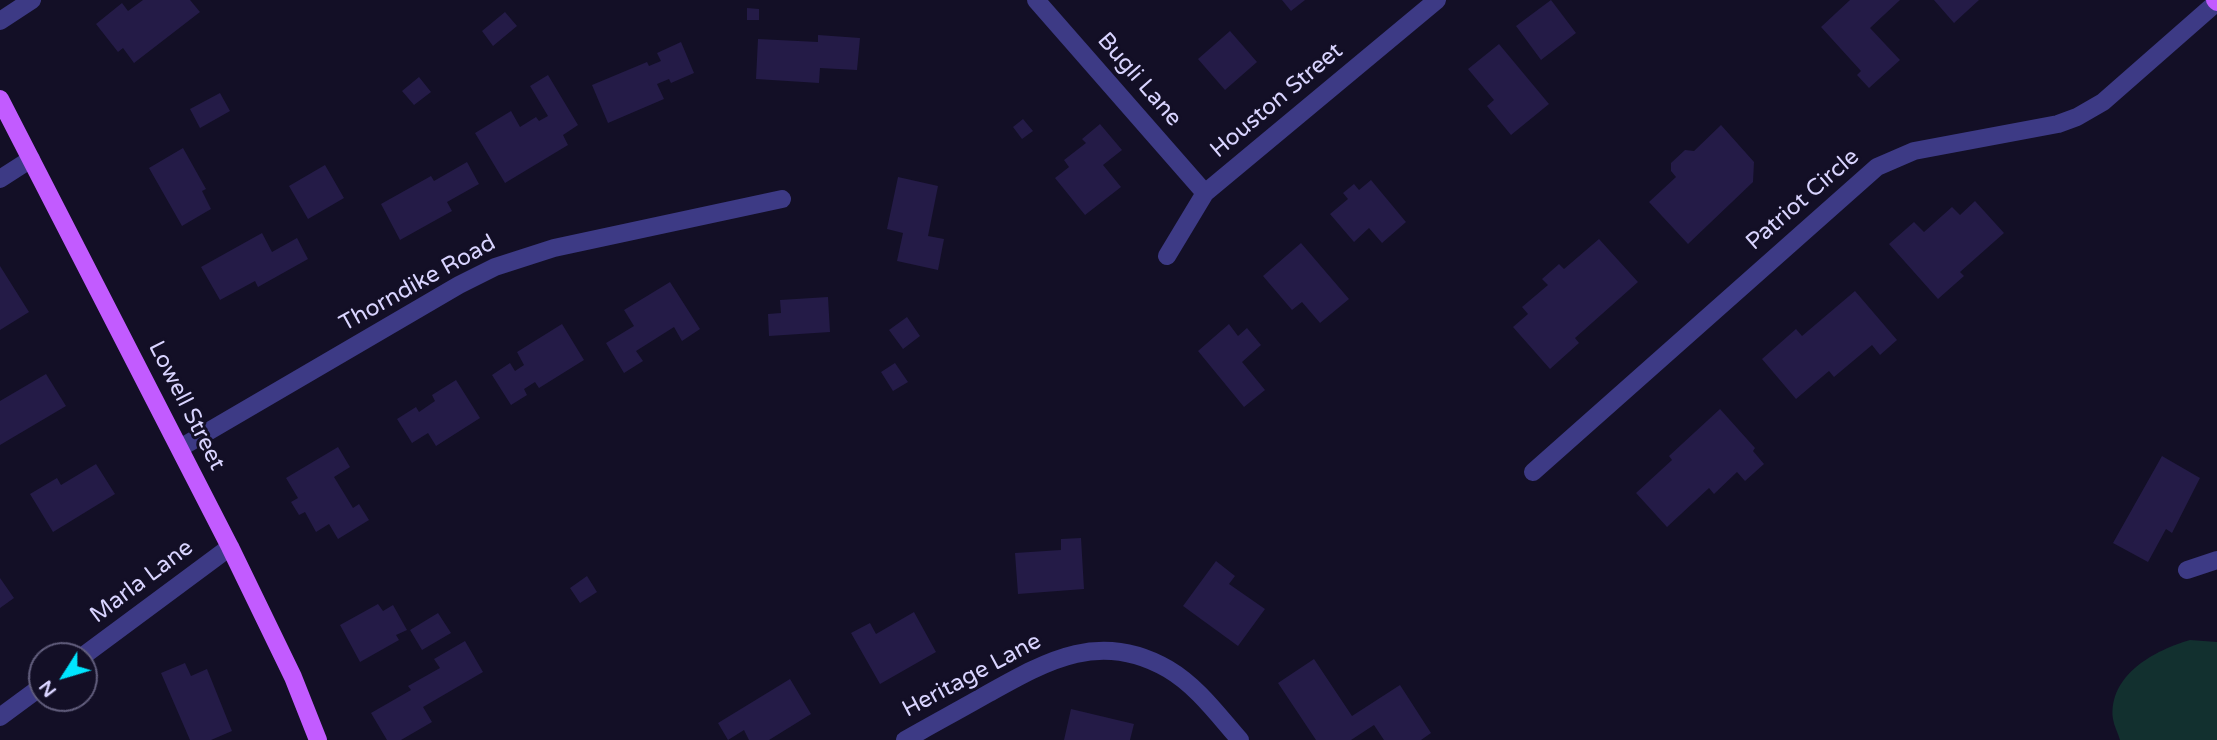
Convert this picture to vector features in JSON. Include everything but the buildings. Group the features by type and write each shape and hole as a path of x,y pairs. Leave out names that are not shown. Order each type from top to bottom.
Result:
{"main road":[{"name":"Lowell Street","path":"0,99 230,547 288,667 318,740"}],"street":[{"path":"0,22 32,0"},
{"name":"Bugli Lane","path":"1036,0 1205,193"},
{"name":"Houston Street","path":"1167,256 1205,193 1437,0"},
{"name":"Patriot Circle","path":"1533,472 1877,167 1914,150 2048,126 2077,117 2103,102 2216,2"},
{"path":"0,178 32,159"},
{"name":"Thorndike Road","path":"180,448 459,285 495,267 554,248 782,199"},
{"name":"Marla Lane","path":"98,645 230,547"},
{"path":"2187,570 2217,560"},
{"name":"Heritage Lane","path":"905,740 1048,661 1078,653 1109,651 1139,657 1175,673 1204,699 1240,740"},
{"path":"0,717 28,696"}],"green space":[{"path":"2190,640 2217,642 2217,740 2120,740 2113,719 2113,703 2126,677 2162,650"}]}
